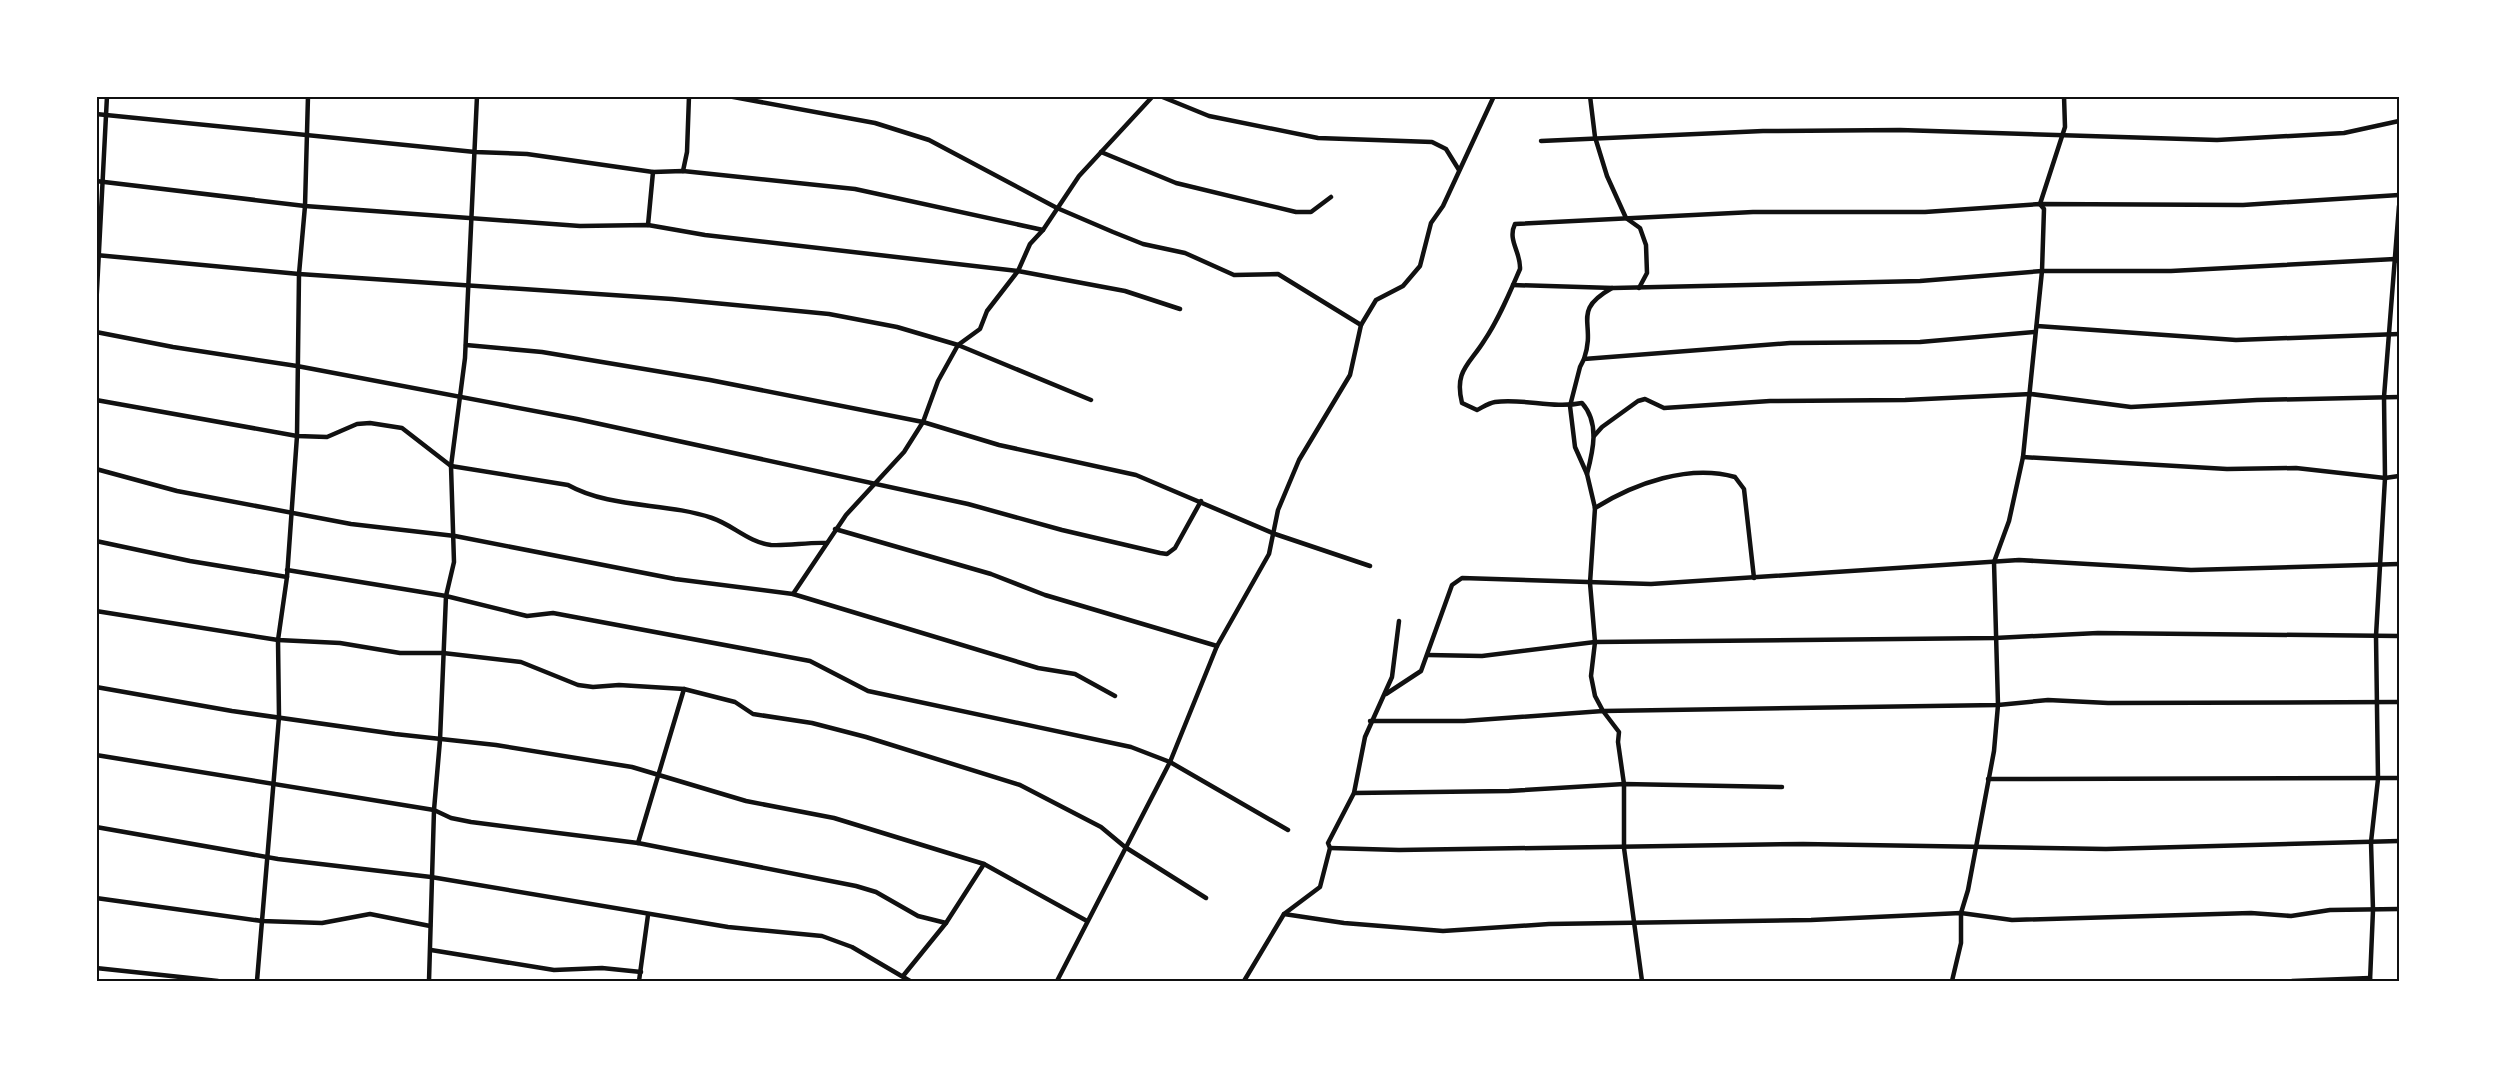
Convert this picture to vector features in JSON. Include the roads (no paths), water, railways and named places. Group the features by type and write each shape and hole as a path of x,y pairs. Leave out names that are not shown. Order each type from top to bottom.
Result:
{"street":[{"path":"96,309 107,96"},
{"path":"257,981 279,717 278,640 287,577 297,436 298,274 305,206 308,96"},
{"path":"429,981 434,810 441,740 447,596 454,562 455,536 451,465 466,345 477,96"},
{"path":"683,171 687,152 689,96"},
{"path":"728,96 875,123 928,140 1057,208 1143,244 1185,253 1234,275 1244,276 1265,272 1278,274 1361,325"},
{"path":"793,594 835,530 873,483 904,452 923,422 938,381 958,345 980,329 987,311 1018,270 1030,244 1043,230 1079,176 1153,96"},
{"path":"1160,96 1209,116 1318,138 1432,142 1446,149 1459,170"},
{"path":"1057,981 1170,762 1217,646 1269,554 1275,534 1278,510 1299,459 1350,375 1361,325 1376,300 1403,285 1420,266 1431,223 1443,206 1494,96"},
{"path":"1590,96 1595,137 1607,176 1626,218 1640,228 1646,245 1647,273 1639,288"},
{"path":"2040,204 2061,135 2066,127 2064,96"},
{"path":"96,114 475,152 526,154 653,172 683,171 855,189 1043,230"},
{"path":"1541,141 1762,131 1900,130 2217,140 2344,133 2399,121"},
{"path":"1101,152 1176,183 1296,212 1311,212 1331,197"},
{"path":"648,225 653,172"},
{"path":"96,181 305,206 580,226 648,225 705,235 1018,270 1125,291 1180,309"},
{"path":"1587,474 1594,436 1586,408 1582,403 1569,406 1522,401 1492,402 1477,410 1469,409 1462,403 1459,383 1465,364 1485,340 1513,285 1520,262 1511,237 1515,224 1752,212 1925,212 2040,204 2243,205 2399,195"},
{"path":"1952,981 1961,943 1961,914 1968,890 1994,751 1998,705 1994,562 2011,513 2023,458 2042,271 2044,209 2040,204"},
{"path":"2292,981 2370,980 2373,910 2370,842 2378,779 2376,636 2382,564 2385,478 2384,397 2388,333 2397,260 2399,206"},
{"path":"98,256 298,274 604,293 829,314 897,327 958,345 1091,400"},
{"path":"1513,285 1639,288 1920,281 2042,271 2171,271 2397,260"},
{"path":"1613,288 1597,297 1588,309 1588,349 1580,367 1569,406 1577,453 1587,474 1595,508 1590,583 1595,642 1591,676 1595,696 1619,732 1618,742 1624,784 1624,849 1642,981"},
{"path":"1584,359 1790,343 1920,342 2036,329 2236,340 2399,334"},
{"path":"96,332 173,347 297,366 588,422 968,504 1062,530 1167,554 1175,548 1201,501"},
{"path":"466,345 542,352 710,380 923,422 999,445 1136,475 1275,534 1370,566"},
{"path":"1594,436 1602,427 1638,401 1645,399 1664,408 1770,401 1905,400 2031,394 2131,407 2257,400 2399,397"},
{"path":"96,400 297,436 327,437 357,424 370,423 402,428 451,465 568,485 577,490 626,502 712,518 750,539 771,545 827,543"},
{"path":"2023,458 2227,469 2296,468 2385,478 2399,476"},
{"path":"96,470 177,491 351,524 455,536 675,579 793,594 1038,668 1075,674 1115,696"},
{"path":"1595,508 1618,495 1688,472 1735,477 1744,489 1754,578"},
{"path":"835,530 991,574 1045,595 1217,646"},
{"path":"96,541 190,561 287,577"},
{"path":"1386,694 1421,671 1428,656 1439,615 1452,585 1458,579 1651,584 2019,560 2191,570 2399,564"},
{"path":"287,570 447,596 527,616 553,613 810,661 868,691 1089,736 1131,747 1170,762 1288,830"},
{"path":"96,610 278,640 340,642 400,653 444,653 521,662 578,684 593,687 619,685 684,689 735,702 753,714 812,723 991,774 1020,785 1091,822 1125,847 1206,898"},
{"path":"1244,981 1284,914 1320,887 1330,848 1328,843 1354,793 1360,752 1370,721 1386,694 1392,677 1399,621"},
{"path":"1428,656 1482,656 1595,642 1995,638 2097,633 2399,636"},
{"path":"96,687 279,717 608,761 746,801 834,818 984,864 1087,921"},
{"path":"638,843 649,799 659,776 684,689"},
{"path":"1370,721 1464,721 1603,711 1998,705 2048,700 2108,703 2399,702"},
{"path":"96,755 434,810 451,818 471,822 638,843 856,886 876,892 918,916 946,923"},
{"path":"1988,779 2140,780 2301,776 2399,778"},
{"path":"1354,793 1509,791 1624,784 1782,787"},
{"path":"96,827 355,870 431,877 648,915 836,939 910,981"},
{"path":"1330,848 1624,849 1803,844 1974,849 2106,849 2399,841"},
{"path":"903,976 946,923 984,864"},
{"path":"96,898 262,921 322,923 370,914 430,926"},
{"path":"1284,914 1344,923 1443,932 1549,924 1634,924 1961,914 2012,920 2251,913 2291,916 2330,910 2399,909"},
{"path":"639,981 648,915"},
{"path":"431,950 554,970 602,968 641,972"},
{"path":"96,968 218,981"}]}
